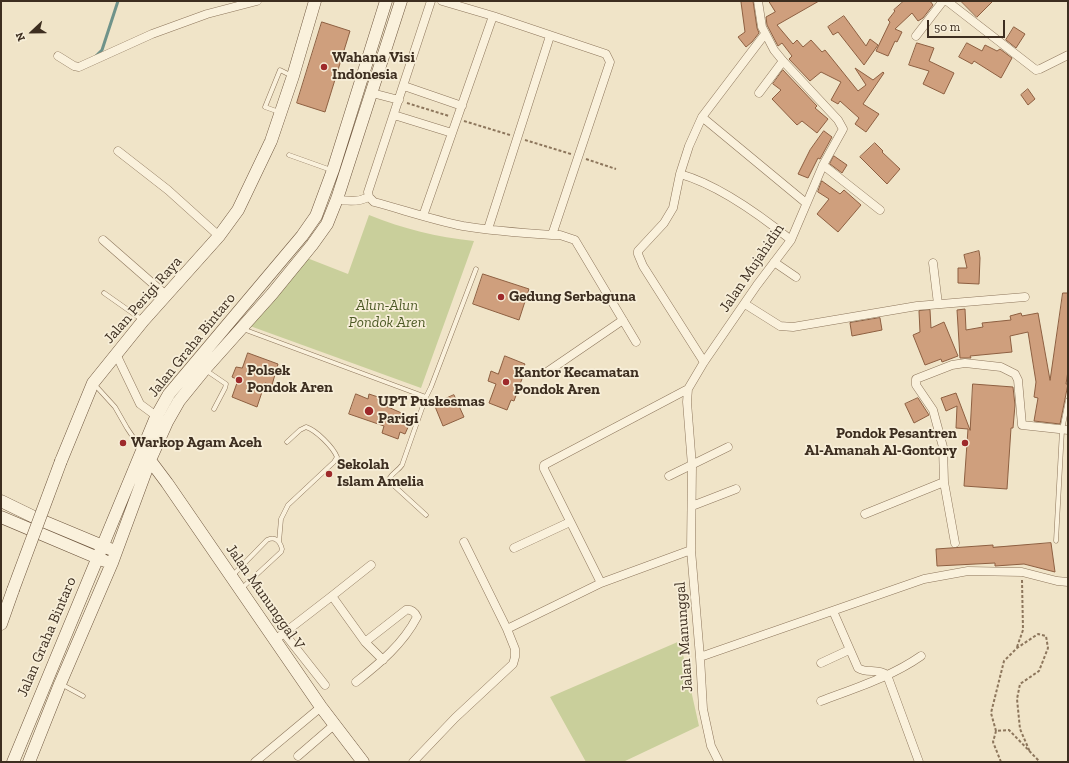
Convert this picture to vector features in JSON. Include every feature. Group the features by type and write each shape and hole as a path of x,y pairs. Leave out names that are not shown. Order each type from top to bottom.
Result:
{"main road":[{"name":"Jalan Perigi Raya","path":"1,624 61,461 93,383 143,321 219,236 238,210 271,141 293,76 315,1"},
{"name":"Jalan Graha Bintaro","path":"13,762 156,417 169,394 302,236 316,216 333,170 386,1"},
{"name":"Jalan Graha Bintaro","path":"30,762 60,684 112,563 150,460 167,422 179,401 240,328 272,294 312,246 327,224 337,199 401,1"},
{"path":"359,90 372,93"},
{"name":"Jalan Mununggal V","path":"142,449 240,590 279,636 321,707 363,762"},
{"path":"1,501 38,519 116,551"},
{"path":"1,517 112,563"}],"street":[{"path":"58,56 74,66 80,67 152,34 207,14 257,1"},
{"path":"431,1 368,192 369,197 374,202 463,226 560,235 575,240 636,342"},
{"path":"442,1 493,16 606,54 610,62 552,235"},
{"name":"Jalan Mujahidin","path":"692,506 692,466 687,402 690,383 744,304 791,240 822,165 843,131 843,127 838,120 774,50 762,27 758,1"},
{"path":"916,36 943,1"},
{"path":"947,1 1036,70 1040,70 1068,55"},
{"path":"424,216 493,16"},
{"path":"704,362 667,306 644,266 638,254 639,248 664,223 673,208 680,174 689,146 702,117 765,34"},
{"path":"488,229 550,36"},
{"path":"759,93 783,60"},
{"path":"404,86 462,106"},
{"path":"372,93 399,100"},
{"path":"394,115 452,134"},
{"path":"702,117 806,203"},
{"path":"118,151 168,190 219,236"},
{"path":"822,165 880,210"},
{"path":"680,174 694,178 724,194 768,222 791,240"},
{"path":"337,199 351,202 361,201 369,197"},
{"path":"103,240 166,296"},
{"path":"774,262 796,277"},
{"path":"933,263 938,304"},
{"path":"744,304 780,326 793,327 917,306 1025,297"},
{"path":"232,318 240,328"},
{"path":"544,374 623,320"},
{"path":"116,354 140,404 156,417 167,422"},
{"path":"955,543 944,482 942,447 933,410 916,385 916,379 952,365 965,363 1001,367 1015,374 1018,380 1022,425 1065,430"},
{"path":"601,584 544,469 544,465 688,388"},
{"path":"669,476 728,447"},
{"path":"865,514 944,482"},
{"path":"692,506 736,489"},
{"name":"Jalan Manunggal","path":"692,506 691,550 703,708 711,746 719,762"},
{"path":"514,548 570,522"},
{"path":"413,762 455,718 513,664 515,657 515,649 507,629 464,542"},
{"path":"507,629 601,584 691,550"},
{"path":"325,685 279,636 370,565"},
{"path":"700,657 924,579 968,572 1022,572 1068,582"},
{"path":"332,596 365,642 383,660"},
{"path":"356,682 383,660 397,646 417,617 416,614 413,611 406,610 365,642"},
{"path":"833,611 858,668 862,670 880,671 887,675 919,762"},
{"path":"822,663 849,650"},
{"path":"821,701 907,666 921,656"},
{"path":"255,762 321,707"},
{"path":"298,756 334,725"}],"lane":[{"path":"289,155 333,170"},
{"path":"426,515 391,483 389,479 392,473 400,469 426,397 476,269"},
{"path":"104,293 143,321"},
{"path":"240,328 426,397"},
{"path":"205,369 226,384 214,409"},
{"path":"93,383 115,407 127,428 142,449"},
{"path":"1056,542 1068,400"},
{"path":"278,542 281,520 288,505 334,462 337,457 335,452 310,428 306,427 300,430 287,442"},
{"path":"231,576 267,540 275,538 282,549 281,552 240,590"},
{"path":"60,684 83,696"}],"path":[{"path":"399,100 616,169"},
{"path":"1017,648 1022,630 1022,572"},
{"path":"1001,762 993,742 996,731 991,713 1004,661 1017,648 1038,634 1046,636 1048,648 1039,671 1020,684 1017,699 1020,728 1030,752"},
{"path":"996,731 1009,730 1040,762"}],"green space":[{"name":"Alun-Alun Pondok Aren","path":"369,215 420,232 474,241 421,388 250,326 307,258 348,274"},
{"path":"680,641 699,726 623,762 586,762 550,697"}],"building":[{"path":"753,1 759,33 746,47 738,37 745,32 741,2"},
{"path":"769,1 819,1 777,25 793,44 797,40 803,47 811,40 822,52 825,50 858,91 866,85 855,68 873,80 883,72 884,73 863,104 879,114 866,132 855,124 859,118 840,101 838,104 831,100 841,82 821,72 810,81 789,59 792,56 782,43 778,46 767,25 766,17 775,12"},
{"path":"904,1 930,1 933,5 923,18 918,21 912,13 895,29 902,32 897,42 895,41 888,56 876,51 890,22 888,20 895,11 894,10"},
{"path":"961,1 993,1 977,17"},
{"path":"844,16 866,46 870,39 878,45 864,65 838,32 833,35 828,27"},
{"name":"Wahana Visi Indonesia","path":"322,22 350,31 325,112 297,103"},
{"path":"1014,27 1025,34 1016,48 1006,40"},
{"path":"917,43 934,48 929,61 954,73 944,94 923,84 929,71 909,65"},
{"path":"967,43 982,51 985,45 997,51 1000,49 1012,58 1001,78 974,61 972,64 959,57"},
{"path":"783,70 817,106 815,108 828,119 817,133 802,121 797,125 772,99 781,90 773,84"},
{"path":"1028,89 1035,99 1028,105 1021,95"},
{"path":"824,131 832,137 820,159 818,158 808,178 798,174 810,150"},
{"path":"875,143 900,169 887,184 860,157"},
{"path":"834,156 847,165 842,173 830,164"},
{"path":"822,181 840,194 844,190 861,205 838,232 817,214 829,199 818,192"},
{"path":"979,251 979,284 958,283 958,268 967,268 964,255"},
{"name":"Gedung Serbaguna","path":"483,274 529,289 519,320 473,304"},
{"path":"1063,293 1068,293 1068,371 1066,384 1068,384 1060,424 1034,421 1038,398 1034,397 1036,382 1028,332 1010,336 1012,352 970,356 971,358 960,358 957,310 965,309 966,330 983,327 982,323 1011,320 1010,316 1021,313 1022,316 1038,313 1050,380"},
{"path":"930,310 931,328 944,322 958,356 942,362 941,359 925,365 913,335 920,332 919,311"},
{"path":"880,318 882,330 852,336 850,323"},
{"path":"248,353 278,364 272,385 265,383 257,407 232,397 238,380 232,377 236,367 242,368"},
{"name":"Kantor Kecamatan Pondok Aren","path":"505,356 525,364 520,375 523,376 514,401 511,400 507,410 489,403 496,384 488,381 491,371 498,374"},
{"path":"973,384 1013,387 1015,405 1013,428 1011,428 1007,489 964,486 968,429 956,428 957,406 946,411 941,398 956,393 970,430"},
{"name":"UPT Puskesmas Parigi","path":"356,394 368,399 369,394 381,398 379,403 406,415 403,423 409,425 405,434 400,432 398,439 382,433 384,426 349,414"},
{"path":"454,395 464,417 443,426 434,404"},
{"path":"918,398 929,415 914,423 905,404"},
{"path":"1051,543 1055,572 1024,564 995,566 995,563 937,566 936,549"}],"waterway":[{"path":"96,56 102,50 118,1"}],"place":[{"name":"Wahana Visi Indonesia","path":"324,67"},
{"name":"Gedung Serbaguna","path":"501,297"},
{"name":"Polsek Pondok Aren","path":"239,380"},
{"name":"Kantor Kecamatan Pondok Aren","path":"506,382"},
{"name":"UPT Puskesmas Parigi","path":"369,411"},
{"name":"Warkop Agam Aceh","path":"123,443"},
{"name":"Pondok Pesantren Al-Amanah Al-Gontory","path":"965,443"},
{"name":"Sekolah Islam Amelia","path":"329,474"}]}
